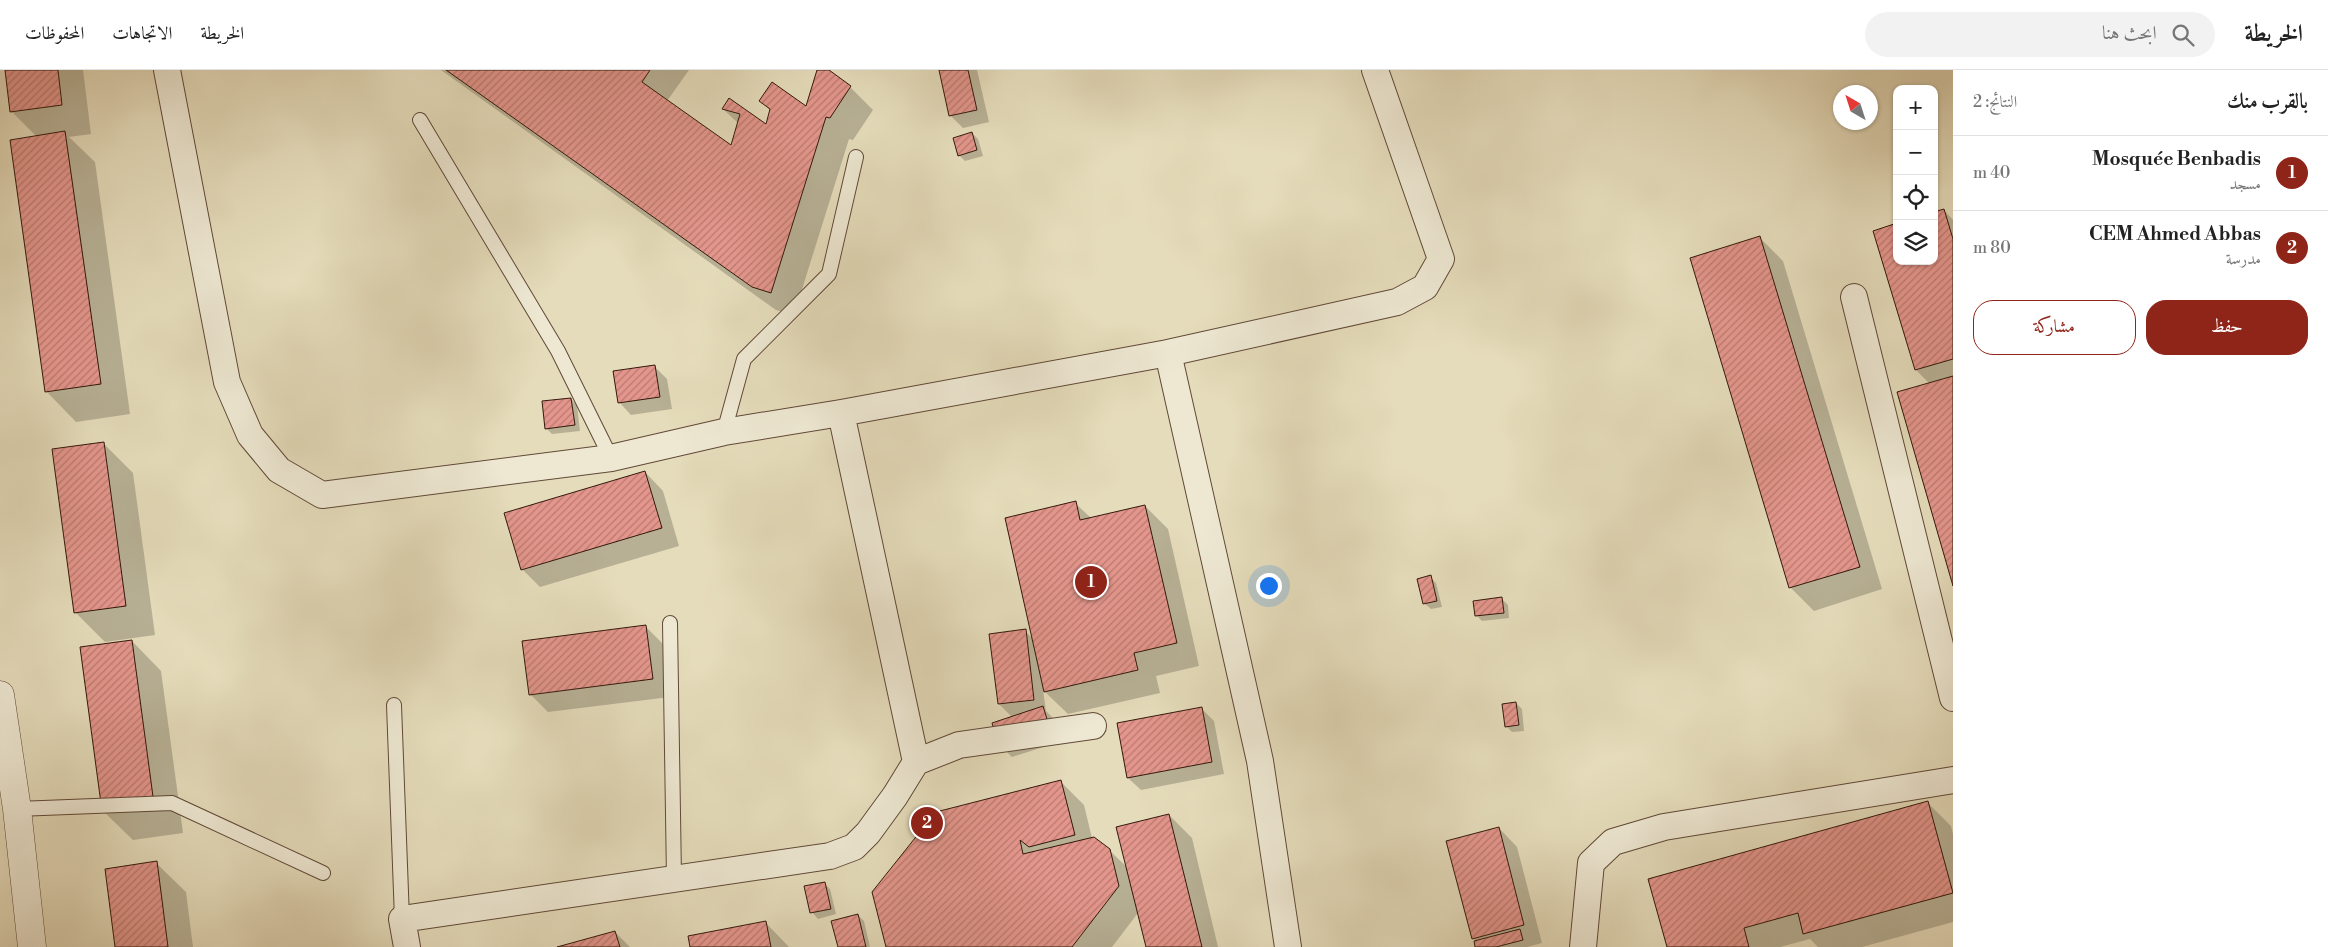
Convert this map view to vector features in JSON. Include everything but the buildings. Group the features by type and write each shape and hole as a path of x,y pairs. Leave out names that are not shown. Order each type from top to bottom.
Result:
{"street":[{"path":"167,70 227,382 250,435 279,470 322,495 611,458 724,432 841,414 1168,353 1397,302 1425,287 1441,259 1375,70"},
{"path":"1854,297 1953,698"},
{"path":"1168,353 1260,761 1288,947"},
{"path":"841,414 916,762"},
{"path":"0,694 17,809 32,947"},
{"path":"407,947 402,919 830,856 854,848 895,796 916,762 960,745 1093,726"},
{"path":"1582,947 1591,863 1613,842 1664,827 1953,780"}],"lane":[{"path":"420,120 558,351 611,458"},
{"path":"724,432 744,359 828,274 856,157"},
{"path":"670,623 674,878"},
{"path":"394,705 402,919"},
{"path":"17,809 172,803 323,873"}],"place":[{"name":"Mosquée Benbadis","path":"1091,582"},
{"name":"CEM Ahmed Abbas","path":"927,823"}]}
